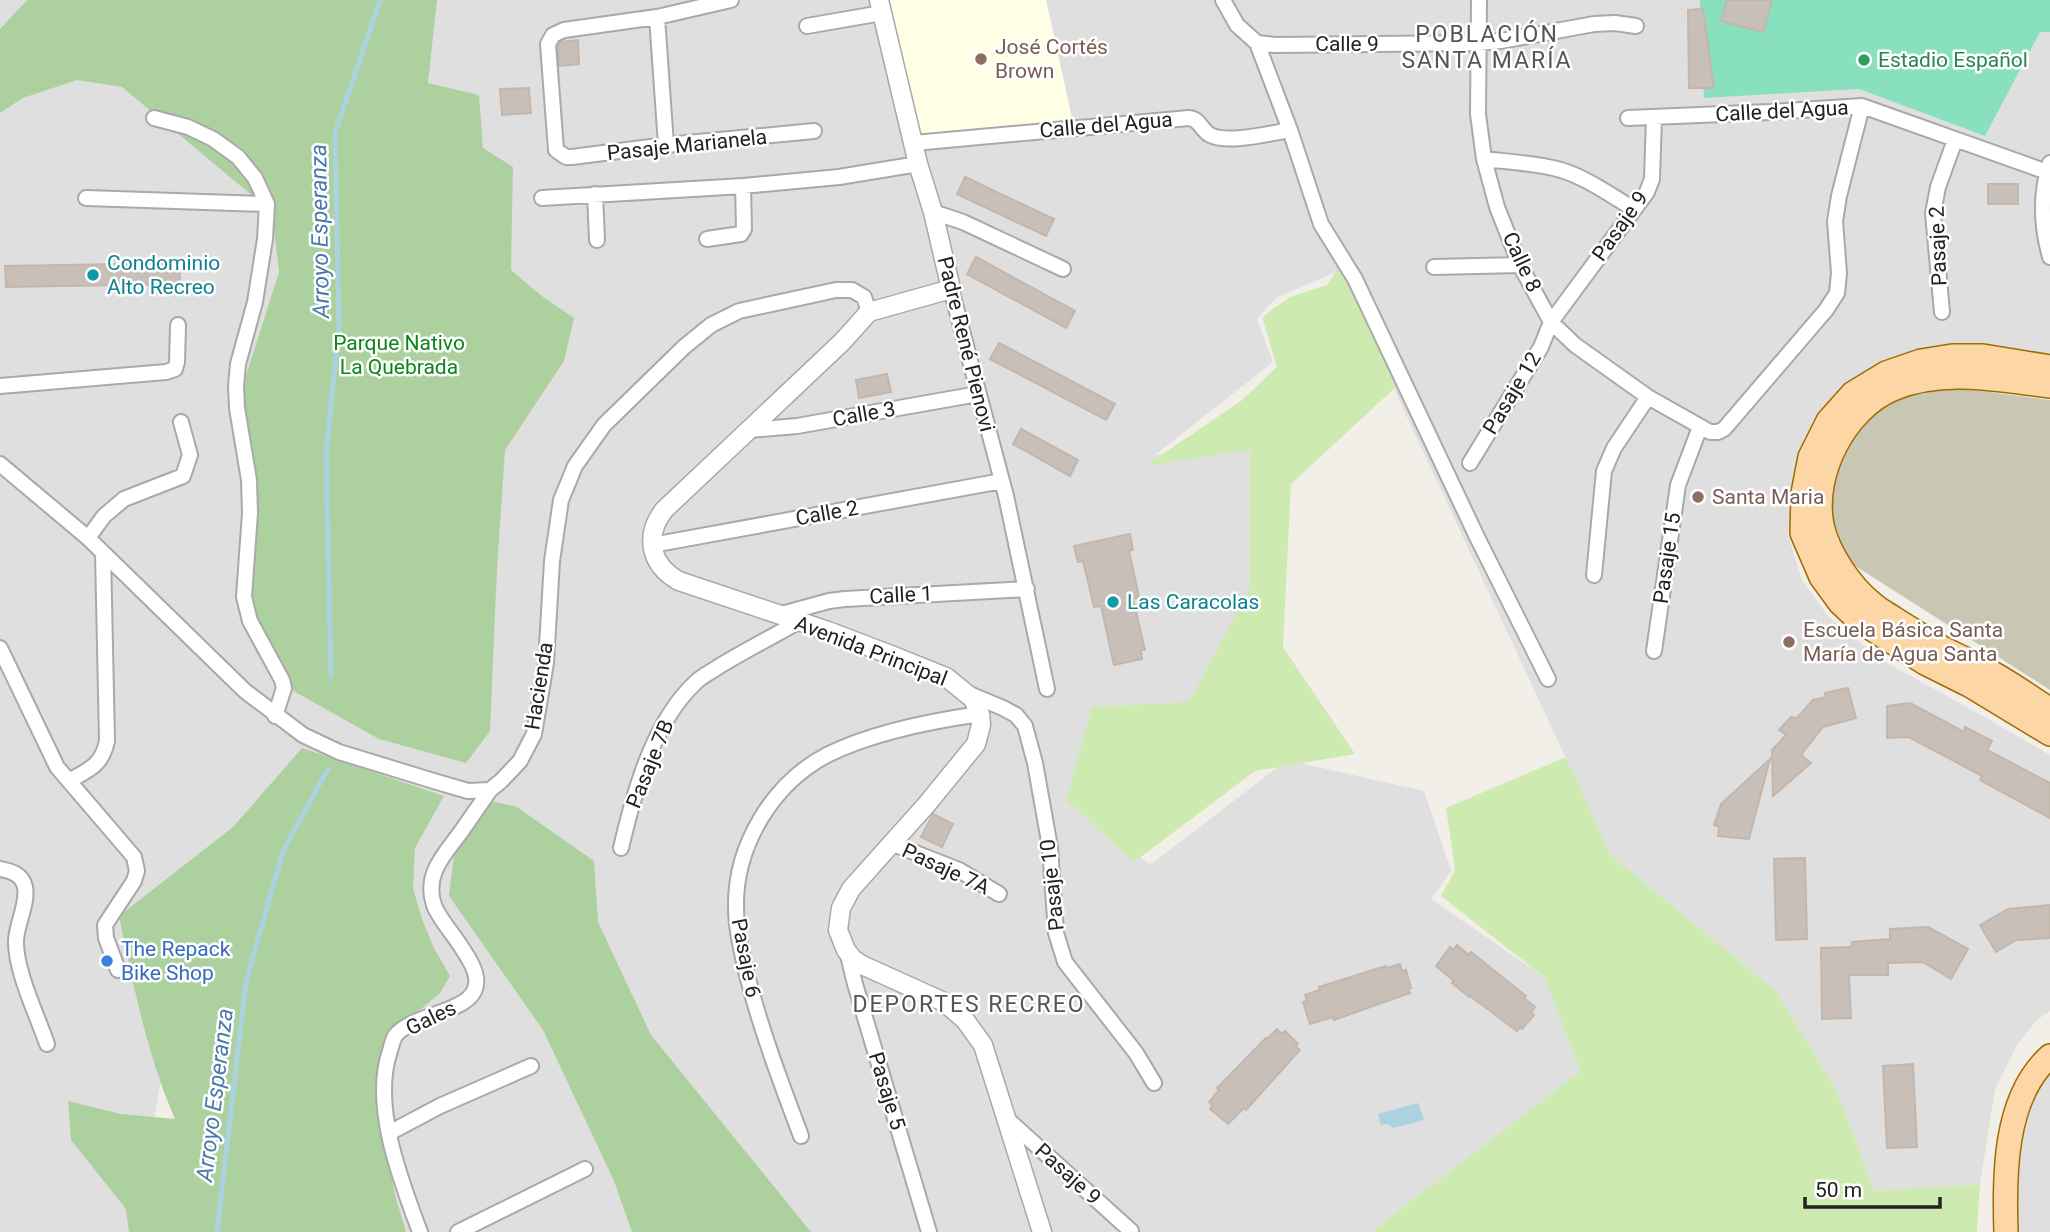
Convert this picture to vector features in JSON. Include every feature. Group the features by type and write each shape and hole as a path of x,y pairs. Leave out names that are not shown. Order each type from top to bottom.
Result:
{"main road":[{"path":"2050,367 1983,356 1952,356 1920,361 1886,373 1853,393 1828,421 1810,457 1803,493 1802,533 1821,577 1840,603 1858,620 1925,663 1969,685 2050,734"},
{"path":"2050,386 1952,377 1923,380 1892,390 1864,407 1843,433 1828,465 1820,494 1822,525 1839,567 1872,604 1936,645 2014,685 2050,710"},
{"path":"2006,1232 2005,1183 2011,1126 2022,1097 2042,1063 2050,1056"}],"street":[{"path":"666,145 657,17 731,0"},
{"path":"1223,0 1237,25 1257,43 1290,130 1321,224 1355,279 1477,537 1548,679"},
{"name":"Calle 8","path":"1479,0 1478,114 1484,159 1497,207 1520,265 1551,322 1575,345 1648,397 1710,432 1724,429 1826,310 1837,293 1839,273 1835,221 1862,106"},
{"path":"807,26 880,6"},
{"name":"Padre René Pienovi","path":"880,6 918,164 933,212 1002,481 1047,689"},
{"name":"Pasaje Marianela","path":"657,17 564,30 553,35 548,44 554,144 560,154 572,157 814,131"},
{"path":"1478,43 1594,24 1636,26"},
{"name":"Calle 9","path":"1257,43 1478,43"},
{"name":"Calle del Agua","path":"1628,118 1862,106 1955,140 2049,169"},
{"path":"154,118 188,127 213,139 238,157 255,178 267,204 265,239 255,302 237,365 236,386 250,502 244,597 250,621 282,680 284,688 275,716"},
{"name":"Calle del Agua","path":"914,143 1189,118 1194,118 1211,135 1220,137 1232,138 1290,130"},
{"name":"Pasaje 9","path":"1551,322 1647,192 1652,179 1654,118"},
{"name":"Pasaje 2","path":"1942,312 1933,213 1938,187 1955,140"},
{"path":"1484,159 1560,170 1584,179 1634,209"},
{"path":"542,198 743,186 839,177 918,164"},
{"path":"2049,169 2042,200 2045,237 2050,257"},
{"path":"707,239 741,234 744,229 743,186"},
{"path":"595,194 597,240"},
{"path":"86,198 267,204"},
{"path":"933,212 963,222 1063,269"},
{"path":"1434,267 1520,265"},
{"name":"Hacienda","path":"490,790 520,761 534,734 546,663 552,561 561,500 575,466 604,425 684,347 711,325 739,311 852,289 864,296 869,312"},
{"path":"652,545 654,526 664,510 842,342 869,312 951,289"},
{"name":"Pasaje 12","path":"1470,463 1541,347 1551,322"},
{"path":"0,386 166,372 175,369 178,325"},
{"name":"Calle 3","path":"750,430 797,426 978,394"},
{"path":"1594,575 1604,471 1614,448 1648,397"},
{"path":"88,538 104,516 124,499 183,477 190,455 181,422"},
{"name":"Pasaje 15","path":"1654,651 1678,485 1700,427"},
{"path":"0,464 88,538 245,691 303,735 339,752 468,791 490,790"},
{"name":"Calle 2","path":"652,545 1002,481"},
{"name":"Avenida Principal","path":"652,545 660,566 672,578 946,677 973,699 980,714"},
{"path":"69,781 87,772 98,762 107,741 103,553"},
{"name":"Calle 1","path":"778,615 845,599 1027,589"},
{"name":"Pasaje 7B","path":"621,848 640,782 674,707 697,681 799,622"},
{"path":"0,648 57,767 134,857 137,871 134,881 105,925 106,938 118,970"},
{"name":"Pasaje 10","path":"967,693 1016,715 1025,726 1035,764 1050,847 1056,933 1065,961 1136,1053 1154,1083"},
{"path":"980,714 981,724 976,744 845,898 838,919 838,930 846,950 862,965 933,996 954,1009 983,1045 1042,1232"},
{"name":"Pasaje 6","path":"801,1136 755,1006 741,948 736,907 739,876 747,846 761,818 779,793 794,778 827,755 934,720 980,714"},
{"name":"Gales","path":"420,1232 389,1133 383,1093 386,1061 395,1037 409,1024 471,998 477,986 476,975 466,955 434,905 433,875 442,855 490,790"},
{"name":"Pasaje 7A","path":"893,844 959,870 999,894"},
{"path":"0,869 13,872 22,879 25,888 16,938 17,958 47,1044"},
{"name":"Pasaje 5","path":"846,950 929,1232"},
{"path":"389,1133 440,1106 531,1066"},
{"name":"Pasaje 9","path":"1005,1117 1131,1231"},
{"path":"458,1232 585,1169"}],"shaded area":[{"path":"0,0 2050,0 2050,357 1984,346 1932,346 1882,360 1848,382 1818,415 1798,457 1788,535 1802,580 1828,616 1880,659 2050,755 2050,1011 2037,1020 2017,1045 1995,1090 1980,1184 1874,1191 1838,1093 1777,992 1611,855 1339,271 1276,298 1257,319 1273,362 1155,455 1255,442 1261,591 1193,724 1073,800 1150,865 1287,760 1424,791 1451,871 1431,899 1544,977 1580,1071 1371,1232 395,1232 168,1043 133,1232 0,1232"},
{"name":"José Cortés Brown","path":"888,0 1046,0 1072,118 922,140"},
{"path":"1928,384 2050,400 2050,690 1838,555 1824,484 1862,414"},
{"path":"2050,1069 2050,1232 2016,1232 2014,1186 2022,1128 2045,1074"}],"green space":[{"name":"Parque Nativo La Quebrada","path":"27,0 437,0 428,83 479,95 483,148 513,167 511,270 574,318 564,361 505,450 490,731 466,763 379,739 295,692 257,654 236,597 257,494 242,388 279,272 272,212 122,87 77,80 23,98 0,113 0,29"},
{"name":"Estadio Español","path":"1700,0 2050,0 2050,32 2040,32 1985,136 1859,89 1704,98"},
{"path":"1342,263 1398,385 1291,484 1283,647 1355,754 1255,771 1134,862 1066,800 1092,707 1189,702 1250,587 1250,450 1145,466 1241,401 1277,367 1262,317 1290,297 1327,285"},
{"path":"302,748 444,796 415,848 413,888 434,948 450,976 440,993 400,1027 389,1042 380,1061 375,1090 395,1195 406,1232 129,1232 126,1209 71,1140 68,1101 121,1114 175,1119 149,1045 119,916 233,827"},
{"path":"1566,757 1611,855 1777,992 1838,1093 1874,1191 1980,1184 1977,1232 1371,1232 1580,1071 1544,977 1441,896 1455,870 1446,808"},
{"path":"491,801 517,807 594,861 598,922 651,1035 811,1232 632,1232 614,1181 543,1030 449,896 454,855"}],"water":[{"path":"1418,1103 1424,1120 1393,1128 1388,1124 1381,1125 1378,1114"}],"building":[{"path":"1727,0 1772,0 1763,32 1721,21"},
{"path":"1703,9 1714,88 1689,88 1688,10"},
{"path":"578,40 579,64 559,66 560,42"},
{"path":"529,88 531,113 502,115 500,89"},
{"path":"965,177 1054,219 1046,236 957,194"},
{"path":"1988,184 2018,184 2018,204 1988,204"},
{"path":"976,257 1075,311 1066,328 967,274"},
{"name":"Condominio Alto Recreo","path":"179,263 180,284 6,287 5,266"},
{"path":"999,343 1115,404 1106,420 990,359"},
{"path":"887,374 891,392 859,398 856,380"},
{"path":"1021,429 1078,460 1070,476 1013,444"},
{"name":"Las Caracolas","path":"1130,534 1133,550 1129,551 1139,597 1133,599 1145,650 1141,650 1142,659 1114,665 1101,606 1094,607 1083,561 1078,562 1074,546"},
{"path":"1848,688 1856,718 1823,727 1801,755 1811,763 1773,796 1772,750 1786,735 1779,730 1791,717 1797,718 1813,700 1826,697 1825,693"},
{"path":"1910,703 1964,732 1965,727 1992,741 1987,750 2050,783 2050,818 1980,780 1982,776 1909,737 1887,738 1887,706"},
{"path":"1770,759 1749,839 1718,836 1719,827 1714,825 1721,804"},
{"path":"933,814 953,824 942,847 921,837"},
{"path":"1805,858 1807,939 1776,940 1774,859"},
{"path":"2050,905 2050,938 2016,940 1996,952 1980,925 2008,909"},
{"path":"1928,927 1968,949 1951,979 1923,962 1888,963 1888,975 1849,975 1851,1018 1822,1019 1821,948 1851,947 1852,942 1890,939 1890,929"},
{"path":"1457,945 1469,955 1471,952 1526,996 1524,998 1535,1007 1531,1013 1534,1015 1522,1029 1520,1027 1517,1031 1469,997 1436,966 1450,947 1453,950"},
{"path":"1400,964 1402,971 1406,970 1410,993 1334,1020 1333,1017 1310,1024 1303,1002 1307,1001 1305,995 1320,990 1319,987"},
{"path":"1277,1029 1282,1034 1285,1031 1298,1044 1296,1047 1300,1050 1246,1110 1244,1108 1228,1124 1210,1109 1213,1106 1209,1102 1219,1090 1217,1088"},
{"path":"1913,1064 1917,1147 1887,1148 1883,1066"}],"waterway":[{"name":"Arroyo Esperanza","path":"331,677 326,453 339,326 335,133 380,0"},
{"name":"Arroyo Esperanza","path":"217,1232 246,981 283,851 328,769"}],"place":[{"name":"José Cortés Brown","path":"981,59"},
{"name":"Estadio Español","path":"1864,60"},
{"name":"Condominio Alto Recreo","path":"93,275"},
{"name":"Santa Maria","path":"1698,497"},
{"name":"Las Caracolas","path":"1113,602"},
{"name":"Escuela Básica Santa María de Agua Santa","path":"1789,642"},
{"name":"The Repack Bike Shop","path":"107,961"}],"district":[{"name":"POBLACIÓN SANTA MARÍA","path":"1487,47"},
{"name":"DEPORTES RECREO","path":"969,1004"}]}
